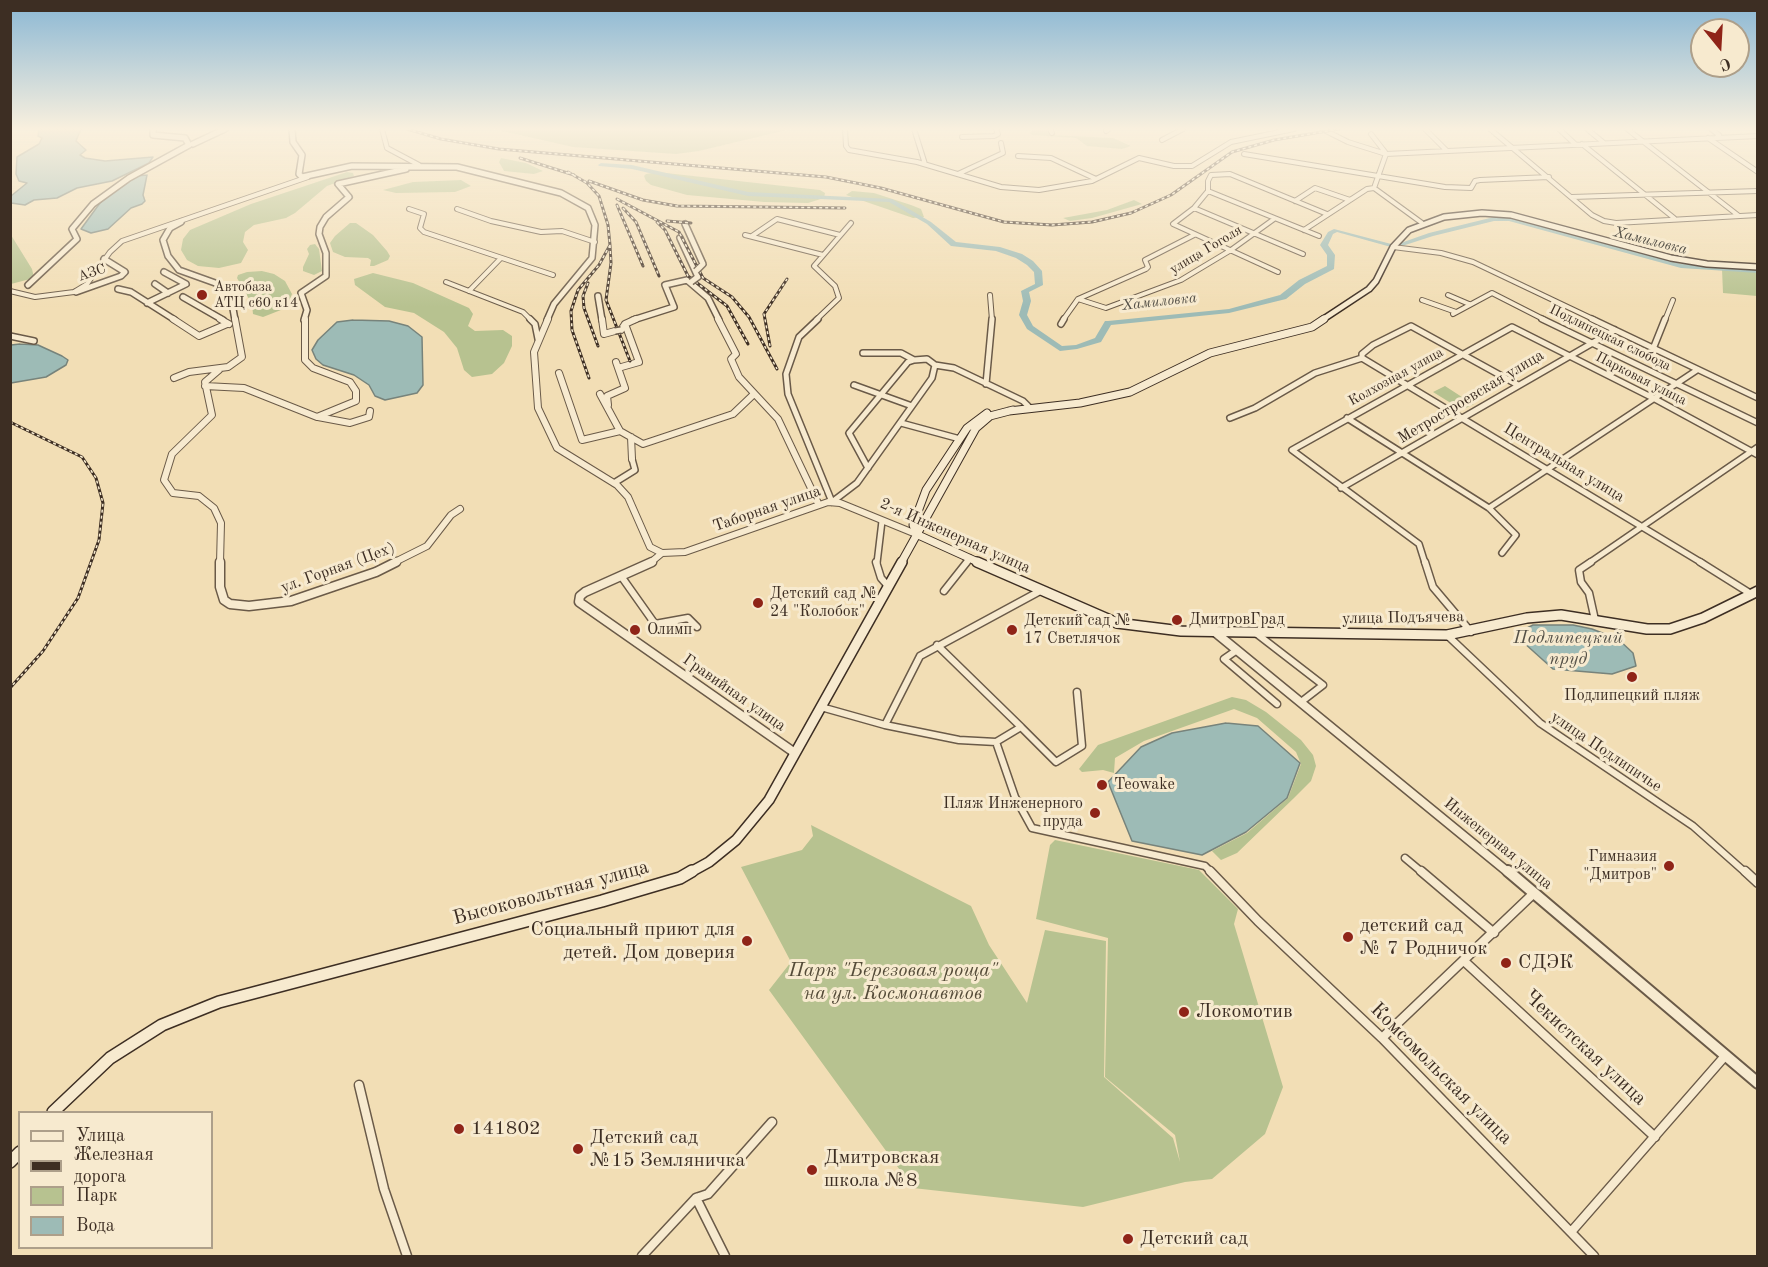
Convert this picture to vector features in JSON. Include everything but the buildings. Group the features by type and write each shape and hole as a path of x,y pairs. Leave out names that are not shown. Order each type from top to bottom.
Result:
{"main road":[{"path":"1013,410 1080,403 1130,392 1210,354 1312,327 1369,289 1376,281 1393,247 1409,230 1422,223 1471,214 1511,215 1671,258 1707,264 1758,267"},
{"name":"Высоковольтная улица","path":"916,534 914,525 917,510 960,439 977,418 988,413 1013,410"},
{"name":"Высоковольтная улица","path":"55,1111 110,1058 162,1025 219,1002 680,878 709,862 736,840 769,800 976,428 990,417 1013,410"},
{"name":"2-я Инженерная улица","path":"916,534 1040,591 1118,623 1149,628 1216,633"},
{"name":"улица Подъячева","path":"1216,633 1447,635 1471,632 1527,618 1561,615 1647,629 1670,629 1703,618 1755,594"}],"street":[{"path":"28,285 77,239 72,229 93,204 115,188"},
{"path":"260,192 268,188"},
{"path":"10,291 46,297 76,291 87,284 104,259 122,241 272,188"},
{"path":"316,417 352,403 357,397 350,382 313,368 308,364 303,352 303,325 307,313 301,293 326,276 326,253 319,234 320,227 328,214 349,198 342,188"},
{"path":"542,188 568,195 583,203 592,213 595,242 589,264 554,304 538,339 533,368 538,408 557,448 614,483 628,497 650,548 662,553"},
{"path":"1017,188 1057,188"},
{"path":"1264,188 1327,214"},
{"path":"1295,201 1315,188"},
{"path":"1315,188 1350,200"},
{"path":"1304,230 1367,189 1373,188"},
{"path":"1374,188 1422,223"},
{"path":"1561,188 1592,215 1611,222 1758,215"},
{"path":"1636,188 1675,219"},
{"path":"1702,188 1739,216"},
{"path":"1278,272 1173,224 1194,208 1208,191 1319,236"},
{"path":"1571,197 1758,191"},
{"path":"1194,208 1303,254"},
{"path":"409,209 424,214 420,228 424,232 553,275"},
{"path":"457,209 466,210 486,220 541,232 562,231 595,242"},
{"path":"752,236 774,219 840,235"},
{"name":"улица Гоголя","path":"1078,299 1106,308 1181,280 1231,250 1274,219"},
{"path":"181,222 166,233 163,240 168,256 180,270 226,288 230,292 242,357 237,363 210,376 205,386 244,388 331,422 350,423 369,417 370,411"},
{"path":"832,501 803,435 788,393 786,374 791,354 804,330 839,298 835,286 814,266 851,223"},
{"path":"685,224 703,264 697,270"},
{"path":"745,235 823,255"},
{"path":"1061,324 1078,299 1146,269 1148,267 1145,260 1194,235"},
{"path":"598,296 604,334 649,313 674,308 665,285 692,281 698,277 697,270 680,238"},
{"path":"1393,247 1448,254 1473,262 1758,398"},
{"name":"АЗС","path":"76,291 121,276 125,272 104,259"},
{"path":"468,291 500,259"},
{"path":"147,303 186,284 164,272"},
{"path":"692,281 708,298 736,354 731,359 739,377 778,419 818,503"},
{"path":"446,282 523,312 535,324 538,339"},
{"path":"156,284 168,293"},
{"path":"118,289 131,292 199,336 236,322"},
{"name":"Подлипецкая слобода","path":"1422,300 1454,313 1492,292 1590,344 1758,423"},
{"path":"986,384 992,325 990,295"},
{"path":"1448,295 1469,304"},
{"path":"183,297 227,324"},
{"path":"1653,348 1673,300"},
{"path":"1230,418 1255,408 1315,373 1362,358 1362,354 1373,345 1411,326 1518,385"},
{"name":"Колхозная улица","path":"1341,488 1292,450 1512,327"},
{"name":"Парковая улица","path":"1512,327 1655,399 1758,455"},
{"path":"609,412 607,396 625,388 617,365 639,362 620,328"},
{"name":"Метростроевская улица","path":"1341,488 1615,330"},
{"path":"10,336 34,341"},
{"path":"863,353 901,353 914,360"},
{"name":"Центральная улица","path":"1362,358 1755,594"},
{"path":"868,468 849,433 908,362 927,359 935,365 954,368 1023,401 1030,408"},
{"name":"Таборная улица","path":"585,592 648,565 662,553 676,554 698,549 818,503 832,501 856,483 868,468 932,378 935,365"},
{"path":"174,378 189,372 219,370"},
{"path":"1489,508 1546,468 1698,370"},
{"path":"560,373 582,440 620,431"},
{"path":"854,385 912,406"},
{"name":"ул. Горная (Цех)","path":"205,386 212,415 172,454 164,480 168,489 173,493 199,496 207,500 214,508 221,523 220,587 224,600 230,604 249,606 291,601 376,572 427,546 451,515 460,509"},
{"path":"600,394 620,431 643,444 733,414 754,393"},
{"path":"1347,418 1489,508 1516,535 1502,553"},
{"path":"901,423 960,439"},
{"path":"614,483 629,476 634,470 631,437"},
{"path":"1595,621 1589,593 1581,582 1579,570 1749,451 1758,447"},
{"path":"1341,488 1419,544 1433,587 1471,632"},
{"name":"2-я Инженерная улица","path":"832,501 916,534"},
{"path":"882,521 876,560 881,578 888,586"},
{"path":"944,591 970,558"},
{"path":"621,576 655,624 687,618 698,627"},
{"path":"885,725 920,656 1040,591"},
{"name":"Гравийная улица","path":"585,592 579,599 582,605 795,753"},
{"name":"Инженерная улица","path":"1216,633 1534,893 1758,1083"},
{"path":"1257,634 1323,685 1301,702"},
{"name":"улица Подлипичье","path":"1447,635 1540,723 1693,826 1758,882"},
{"path":"937,645 1056,762 1082,746 1077,692"},
{"path":"1237,650 1224,659 1277,704"},
{"path":"821,707 885,725 959,740 996,742 1020,727"},
{"name":"Комсомольская улица","path":"996,742 1015,797 1032,828 1205,866 1258,921 1382,1038 1594,1257"},
{"path":"1405,858 1494,933"},
{"path":"1382,1038 1534,893"},
{"name":"Чекистская улица","path":"1464,962 1655,1137"},
{"path":"1571,1232 1725,1056"},
{"path":"359,1085 384,1189 407,1257"},
{"path":"642,1257 696,1198 708,1194 772,1122"},
{"path":"696,1198 725,1257"}],"green space":[{"path":"299,188 324,188 286,218 254,225 245,232 243,242 248,250 241,263 219,268 198,266 187,260 181,250 183,239 190,230 251,204"},
{"path":"465,188 455,192 396,193 383,190"},
{"path":"662,188 803,188 820,190 825,193 824,198 808,203 764,202 687,195"},
{"path":"852,191 874,193 911,205 921,209 924,217 913,218 846,195"},
{"path":"1134,200 1142,204 1092,218 1070,221 1063,218 1107,210"},
{"path":"350,223 356,223 373,235 390,256 388,260 370,266 371,260 368,258 345,257 333,252 330,243"},
{"path":"11,235 32,269 34,278 11,284"},
{"path":"315,244 319,249 322,271 314,275 303,271 303,267 309,254 307,249 310,245"},
{"path":"1722,269 1757,271 1757,296 1723,293"},
{"path":"262,271 274,274 285,281 292,294 286,308 263,317 253,314 252,304 237,278 238,275 247,272"},
{"path":"373,273 413,283 469,308 473,314 468,326 475,331 503,330 512,336 512,346 504,363 492,374 472,377 464,370 457,348 444,332 414,313 385,307 355,285 354,279"},
{"path":"1445,386 1474,404 1462,410 1433,392"},
{"path":"1232,697 1246,700 1266,712 1301,740 1313,755 1316,766 1311,781 1237,853 1221,860 1212,851 1247,833 1288,798 1301,764 1296,752 1257,718 1234,709 1144,741 1115,758 1114,773 1103,770 1082,772 1079,769 1098,745"},
{"name":"Парк \"Березовая роща\" на ул. Космонавтов","path":"811,825 971,906 989,945 1027,1003 1045,930 1106,941 1104,1077 1173,1138 1180,1162 1175,1135 1105,1077 1108,938 1036,919 1050,845 1055,840 1199,870 1238,909 1234,924 1283,1087 1265,1134 1212,1179 1185,1182 1083,1207 913,1188 769,990 791,962 741,867 802,850 813,836"}],"water":[{"path":"21,188 77,188 57,198 34,200 25,205 11,203 11,196"},
{"path":"117,188 144,188 145,201 131,208 108,229 91,233 81,229 100,203"},
{"path":"389,321 408,326 422,337 423,385 417,393 385,400 375,396 369,385 354,375 323,365 316,359 312,350 318,340 337,322"},
{"path":"11,345 38,345 68,360 66,365 46,377 11,383"},
{"name":"Подлипецкий пруд","path":"1533,625 1573,625 1592,629 1618,639 1633,653 1636,666 1612,674 1553,669 1523,642 1521,631"},
{"path":"1226,723 1258,726 1300,763 1287,798 1246,832 1202,855 1132,841 1108,782 1141,747 1172,733"}],"waterway":[{"name":"Хамиловка","path":"723,188 748,194 890,200 929,223 954,244 997,249 1019,256 1038,271 1039,285 1025,291 1027,301 1023,315 1030,327 1060,349 1077,347 1098,340 1108,323 1229,311 1283,297 1302,282 1331,267 1331,255 1324,245 1330,233 1336,230 1391,245"},
{"name":"Хамиловка","path":"1399,245 1431,234 1494,219 1509,219 1681,266 1758,271"}],"railway":[{"path":"592,188 599,196 608,225 610,245"},
{"path":"609,188 643,200 677,206 845,208"},
{"path":"881,188 1004,222 1052,225 1092,222 1131,213 1181,188"},
{"path":"617,199 679,232 703,278 732,297 749,317 777,369"},
{"path":"617,205 643,266"},
{"path":"623,208 636,222 659,276"},
{"path":"667,221 691,223"},
{"path":"657,222 665,230 688,276 727,306 748,344"},
{"path":"589,378 572,330 571,311 578,290 599,265 610,245"},
{"path":"610,245 611,263 606,300 630,361"},
{"path":"770,346 764,314 787,279"},
{"path":"588,283 583,296 584,308 598,346"},
{"path":"10,422 82,457 96,478 103,503 99,540 78,598 43,651 10,688"}],"place":[{"name":"Автобаза АТЦ с60 к14","path":"202,295"},
{"name":"Детский сад № 24 \"Колобок\"","path":"758,603"},
{"name":"ДмитровГрад","path":"1177,620"},
{"name":"Олимп","path":"635,630"},
{"name":"Детский сад № 17 Светлячок","path":"1012,630"},
{"name":"Подлипецкий пляж","path":"1632,677"},
{"name":"Teowake","path":"1102,785"},
{"name":"Пляж Инженерного пруда","path":"1095,813"},
{"name":"Гимназия \"Дмитров\"","path":"1669,866"},
{"name":"детский сад № 7 Родничок","path":"1348,937"},
{"name":"Социальный приют для детей. Дом доверия","path":"747,941"},
{"name":"СДЭК","path":"1506,963"},
{"name":"Локомотив","path":"1184,1012"},
{"name":"141802","path":"459,1129"},
{"name":"Детский сад №15 Земляничка","path":"578,1149"},
{"name":"Дмитровская школа №8","path":"812,1170"},
{"name":"Детский сад","path":"1128,1239"}]}
